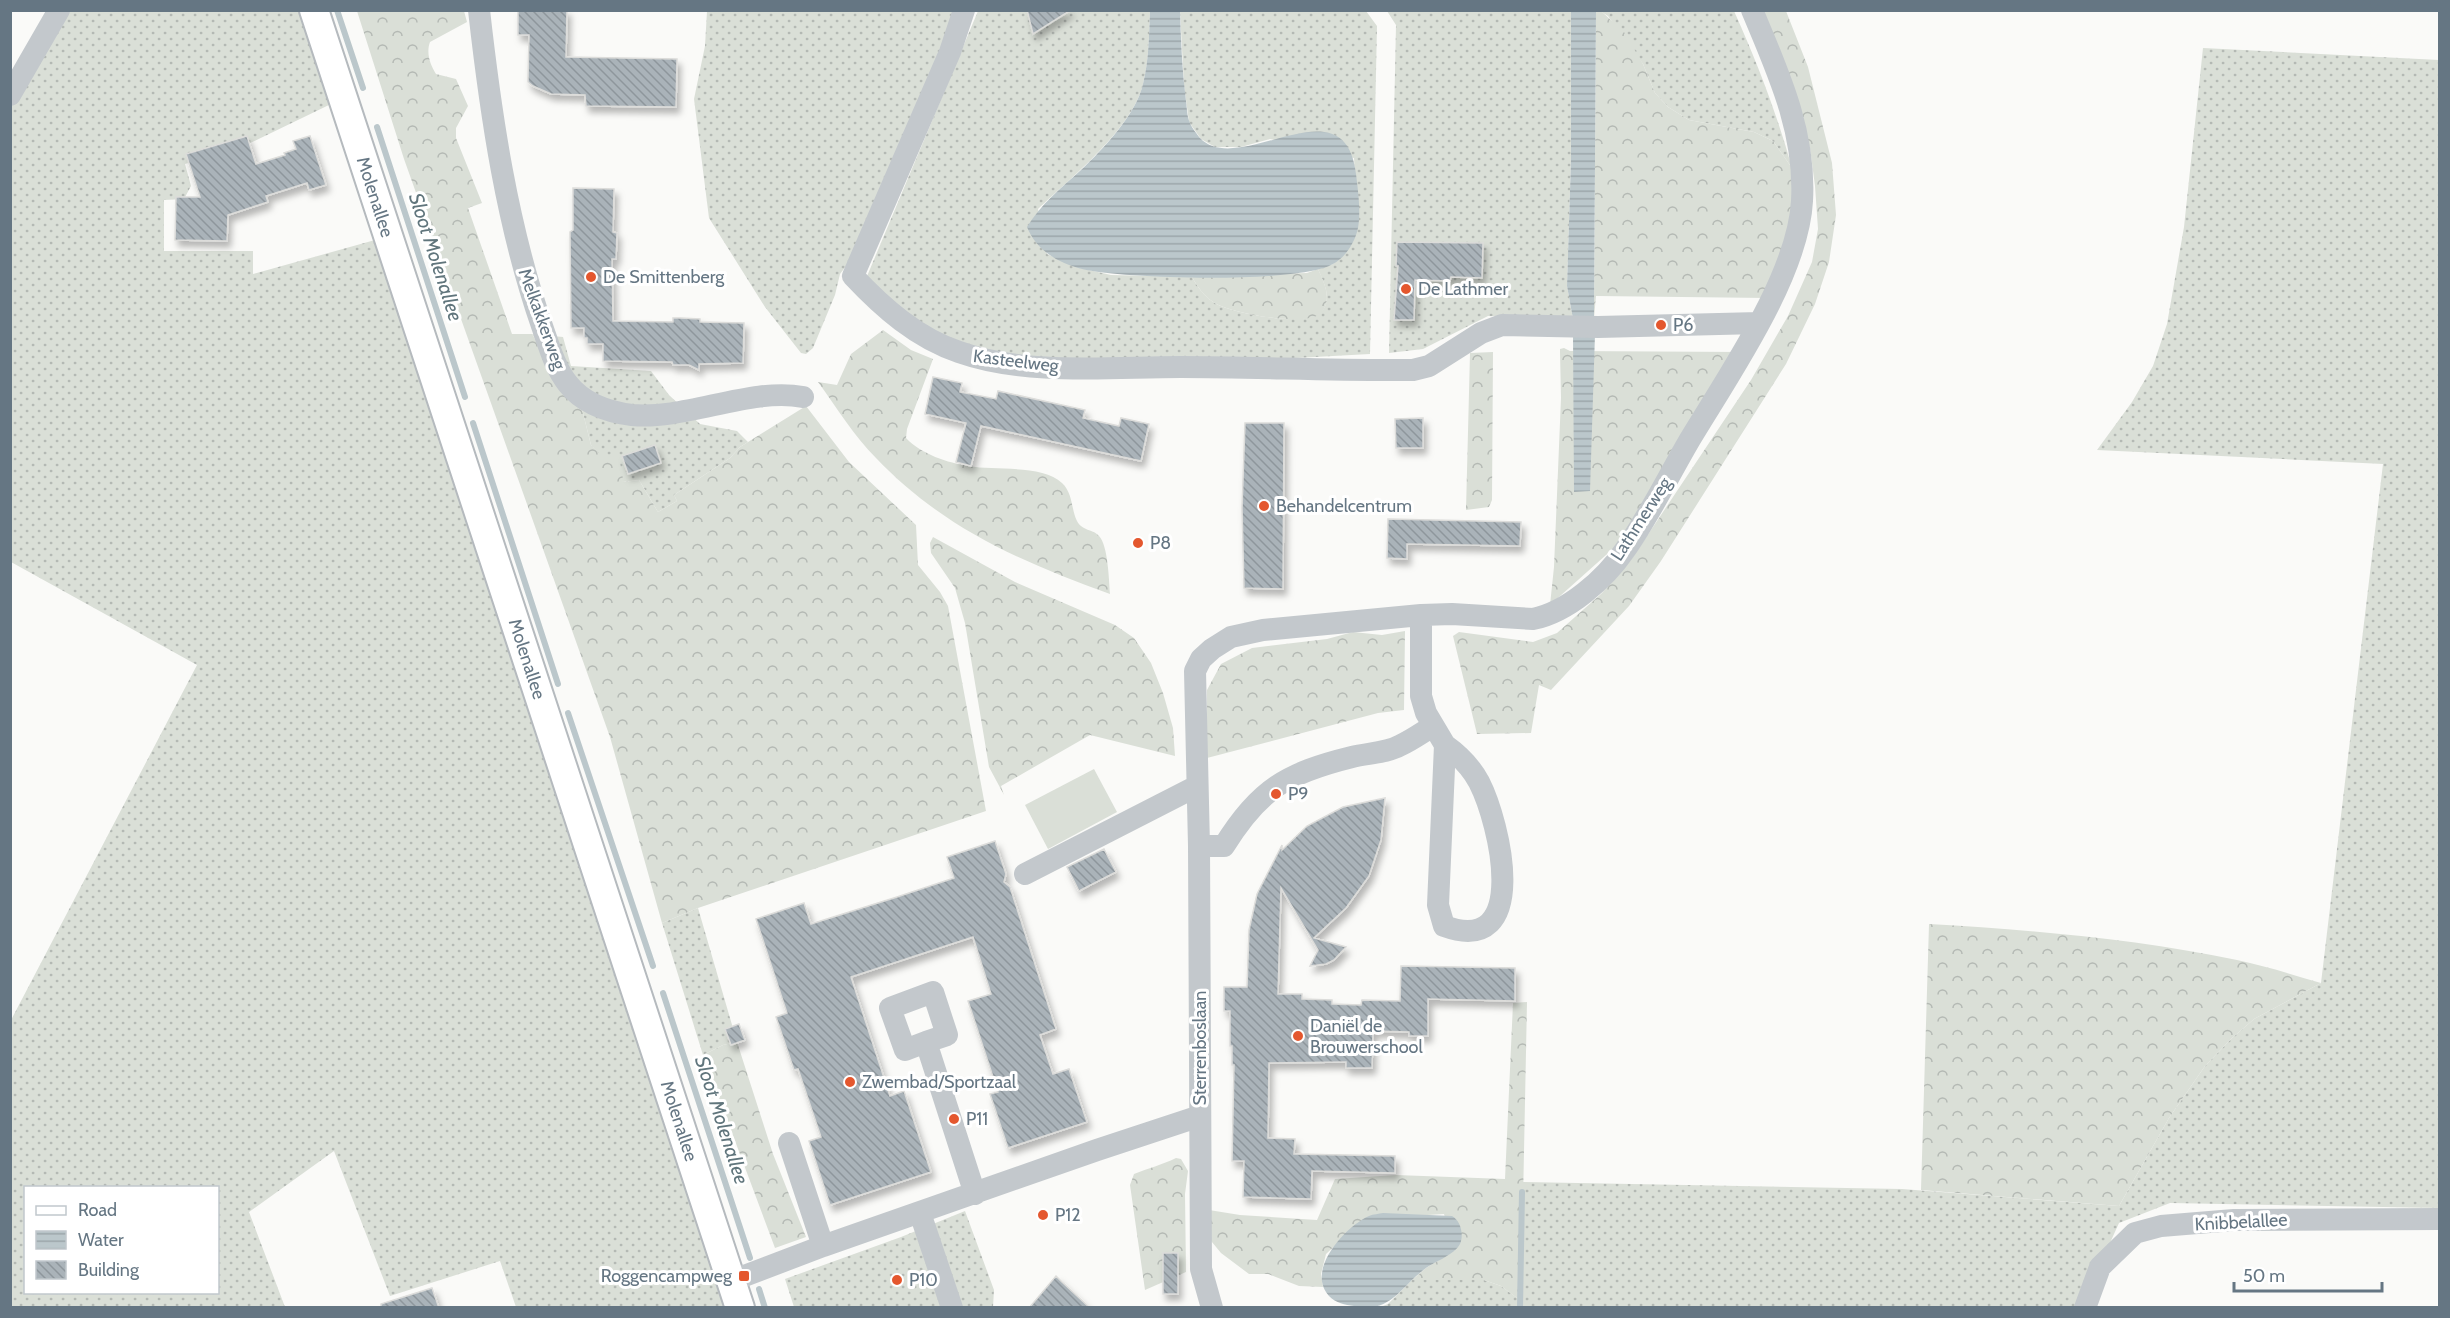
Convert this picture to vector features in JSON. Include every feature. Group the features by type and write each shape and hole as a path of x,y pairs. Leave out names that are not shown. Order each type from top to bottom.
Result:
{"main road":[{"name":"Molenallee","path":"314,10 740,1308"}],"street":[{"path":"10,95 59,10"},
{"name":"Melkakkerweg","path":"479,10 493,111 520,256 549,347 567,383 578,395 600,408 632,415 673,412 778,394 803,397"},
{"name":"Kasteelweg","path":"964,10 950,52 853,276 889,311 928,339 960,353 1038,367 1413,370 1429,366 1481,333 1502,325 1598,327 1759,323"},
{"name":"Lathmerweg","path":"1195,671 1206,654 1231,637 1274,629 1421,615 1452,614 1533,619 1556,611 1590,588 1624,551 1759,323 1794,245 1802,203 1803,180 1799,137 1791,109 1752,10"},
{"path":"1421,615 1421,696 1426,713 1439,736 1468,765 1478,780 1496,831 1502,891 1498,913 1488,925 1473,932 1458,931 1444,926 1438,905 1439,736"},
{"name":"Sterrenboslaan","path":"1195,671 1199,846 1201,1269 1212,1308"},
{"path":"1199,846 1224,846 1239,822 1257,800 1279,783 1350,757 1439,736"},
{"path":"1025,874 1197,786"},
{"path":"926,1042 975,1194"},
{"path":"731,1281 823,1246 1200,1116"},
{"path":"789,1143 823,1246"},
{"path":"920,1213 952,1308"},
{"name":"Knibbelallee","path":"2085,1308 2100,1267 2135,1233 2161,1226 2234,1220 2439,1219"}],"green space":[{"path":"1600,10 1624,32 1643,64 1655,93 1668,107 1689,120 1754,132 1773,141 1792,168 1794,213 1767,298 1596,296 1594,318 1596,11"},
{"path":"66,11 300,11 331,104 244,146 185,164 191,186 184,199 164,200 164,251 253,251 253,274 375,240 726,1307 516,1307 500,1261 390,1296 334,1151 249,1212 285,1307 11,1307 10,1022 197,665 11,562 11,105"},
{"path":"357,11 464,11 467,22 430,42 428,50 430,62 436,74 456,79 468,106 456,128 456,138 482,203 468,208 512,334 532,334 563,387 582,409 591,445 602,456 619,455 623,482 639,480 658,512 677,501 674,495 730,458 740,447 806,406 849,462 916,525 918,565 940,592 948,606 986,811 698,908 662,923 610,737 404,159"},
{"path":"707,11 959,11 853,257 840,274 835,295 813,348 806,354 801,353 765,307 709,218 694,99 705,46"},
{"path":"978,11 1150,11 1146,66 1137,101 1127,118 1099,152 1038,209 1047,254 1080,268 1111,275 1192,277 1206,297 1222,306 1267,317 1300,319 1313,317 1325,307 1326,291 1318,269 1333,264 1358,228 1354,158 1270,139 1241,147 1215,147 1201,139 1189,122 1184,85 1180,11 1366,11 1377,26 1370,354 1296,358 1036,358 976,348 946,339 919,326 892,305 865,281"},
{"path":"1387,11 1571,11 1571,159 1567,286 1573,319 1488,316 1423,349 1389,353 1396,25"},
{"path":"1600,11 1734,11 1766,88 1792,168 1773,141 1754,132 1689,120 1668,107 1655,93 1643,64 1608,16"},
{"path":"1759,11 1786,11 1808,67 1832,163 1836,215 1829,262 1815,304 1786,364 1661,561 1629,606 1551,690 1539,685 1531,733 1477,734 1453,636 1459,632 1533,642 1557,633 1602,593 1633,557 1751,380 1788,316 1812,262 1818,229 1810,148"},
{"path":"2203,48 2439,60 2439,1208 2170,1203 2119,1223 2081,1307 1378,1308 1388,1304 1412,1280 1484,1280 1501,1286 1520,1300 1523,1182 1902,1189 2119,1206 2169,1118 2205,1066 2254,1019 2321,983 2383,464 2097,450 2132,402 2153,366 2167,324 2184,227"},
{"path":"1318,269 1326,291 1325,308 1313,317 1300,319 1267,317 1222,306 1206,297 1192,277 1307,273"},
{"path":"883,330 911,350 933,359 907,429 906,438 919,449 952,463 1043,473 1062,483 1068,491 1079,524 1097,534 1102,541 1108,563 1110,594 1014,555 956,524 902,483 868,449 818,382 837,385 851,354"},
{"path":"532,334 563,337 571,366 651,371 669,395 700,424 737,431 748,442 730,458 674,495 677,501 658,512 639,480 623,482 591,445 582,409 563,387"},
{"path":"1560,349 1570,351 1743,352 1615,547 1550,605 1554,567 1561,398"},
{"path":"1493,352 1492,500 1489,507 1466,510 1470,353"},
{"path":"933,537 1015,582 1115,625 1134,638 1151,663 1163,693 1173,728 1175,756 1090,735 1001,786 1004,795 989,767 965,623 955,588 931,553 930,543"},
{"path":"1405,631 1404,710 1378,713 1207,758 1207,690 1221,664 1252,648 1327,639 1353,632 1382,635"},
{"path":"1094,769 1117,812 1048,849 1025,805"},
{"path":"698,908 737,1042 723,1045 703,1055 662,923"},
{"path":"1929,924 2045,932 2161,946 2248,962 2321,983 2254,1019 2205,1066 2169,1118 2119,1206 1921,1190"},
{"path":"1527,1002 1521,1301 1501,1286 1484,1280 1412,1280 1426,1268 1455,1250 1444,1214 1412,1216 1357,1225 1326,1254 1321,1274 1323,1287 1299,1286 1268,1274 1249,1274 1221,1253 1207,1236 1209,1210 1240,1215 1317,1220 1335,1179 1396,1175 1505,1179 1513,1003"},
{"path":"737,1042 773,1154 806,1237 775,1248 703,1055 723,1045"},
{"path":"1176,1158 1181,1159 1188,1171 1185,1194 1186,1272 1145,1290 1130,1185 1134,1174"},
{"path":"965,1211 994,1290 993,1307 794,1307 785,1279"}],"water":[{"path":"1150,10 1180,11 1188,115 1191,125 1200,138 1217,147 1239,148 1312,132 1332,134 1348,147 1356,174 1359,222 1352,244 1338,261 1314,270 1285,275 1210,278 1134,275 1073,266 1056,259 1036,242 1027,227 1052,197 1108,142 1126,119 1139,96 1145,75"},
{"path":"1571,11 1596,11 1594,318 1573,319 1567,286 1571,159"},
{"path":"1573,334 1595,334 1590,491 1574,492"},
{"path":"1383,1213 1452,1216 1461,1228 1460,1244 1449,1255 1417,1275 1386,1303 1367,1307 1347,1305 1335,1300 1329,1296 1323,1286 1322,1274 1331,1250 1360,1221 1371,1215"}],"building":[{"path":"518,10 567,10 566,57 677,59 676,107 586,106 585,95 551,94 533,86 528,82 529,35 518,35"},
{"path":"1027,10 1071,10 1033,34"},
{"path":"247,136 256,164 285,155 284,153 296,149 293,141 310,136 326,185 309,190 307,183 266,196 268,202 228,215 227,241 175,240 176,197 200,197 186,154"},
{"name":"De Smittenberg","path":"573,188 614,189 613,232 617,233 616,259 612,259 613,321 673,322 673,318 680,318 700,319 700,322 744,323 743,363 699,364 699,370 689,365 673,365 672,362 603,361 603,344 587,344 587,338 584,338 584,328 571,328 570,232 573,230"},
{"name":"De Lathmer","path":"1397,242 1483,243 1482,278 1451,277 1450,281 1415,280 1414,320 1394,320 1398,266 1396,266"},
{"path":"933,377 962,383 960,392 996,399 998,391 1085,410 1083,418 1119,426 1121,418 1149,424 1141,461 981,426 971,466 956,462 966,423 925,414"},
{"path":"1423,418 1423,448 1396,448 1395,419"},
{"name":"Behandelcentrum","path":"1245,423 1284,423 1283,589 1244,588 1242,508"},
{"path":"655,445 661,463 628,474 622,456"},
{"path":"1388,519 1521,522 1520,546 1407,544 1407,559 1387,558"},
{"path":"1385,798 1381,840 1369,876 1346,908 1314,938 1346,947 1334,960 1326,964 1310,966 1318,950 1281,888 1278,994 1302,994 1302,999 1332,1000 1332,1004 1361,1005 1362,1000 1400,1001 1401,966 1515,968 1515,1001 1428,999 1428,1036 1409,1036 1409,1032 1373,1031 1372,1068 1346,1068 1346,1062 1269,1063 1268,1138 1295,1139 1294,1154 1395,1156 1395,1173 1312,1171 1311,1199 1243,1197 1244,1161 1232,1161 1234,1065 1232,1065 1232,1046 1230,1046 1230,1011 1224,1011 1224,987 1247,987 1249,930 1257,894 1282,845 1282,850 1307,826 1343,807"},
{"path":"995,841 1006,874 1004,882 1010,887 1056,1029 1040,1035 1053,1074 1069,1069 1087,1122 1008,1148 990,1094 998,1092 968,1001 991,994 973,937 851,977 890,1096 904,1091 931,1172 830,1205 809,1141 821,1137 798,1069 794,1070 776,1017 787,1013 756,919 804,903 811,924 897,897 954,878 947,857"},
{"path":"1104,849 1116,872 1079,891 1067,867"},
{"path":"739,1024 745,1040 731,1045 725,1029"},
{"path":"1163,1253 1178,1253 1178,1294 1163,1294"},
{"path":"1056,1276 1062,1282 1090,1308 1029,1308"},
{"path":"432,1288 439,1308 381,1308 381,1304"}],"waterway":[{"name":"Sloot Molenallee","path":"337,10 363,88"},
{"name":"Sloot Molenallee","path":"377,127 465,397"},
{"name":"Sloot Molenallee","path":"473,423 558,684"},
{"name":"Sloot Molenallee","path":"568,713 653,966"},
{"name":"Sloot Molenallee","path":"663,993 750,1258"},
{"path":"1520,1308 1522,1192"},
{"name":"Sloot Molenallee","path":"759,1289 765,1308"}],"place":[{"name":"De Smittenberg","path":"591,277"},
{"name":"De Lathmer","path":"1406,289"},
{"name":"P6","path":"1661,325"},
{"name":"Behandelcentrum","path":"1264,506"},
{"name":"P8","path":"1138,543"},
{"name":"P9","path":"1276,794"},
{"name":"Daniël de Brouwerschool","path":"1298,1036"},
{"name":"Zwembad/Sportzaal","path":"850,1082"},
{"name":"P11","path":"954,1119"},
{"name":"P12","path":"1043,1215"},
{"name":"Roggencampweg","path":"744,1276"},
{"name":"P10","path":"897,1280"}]}
